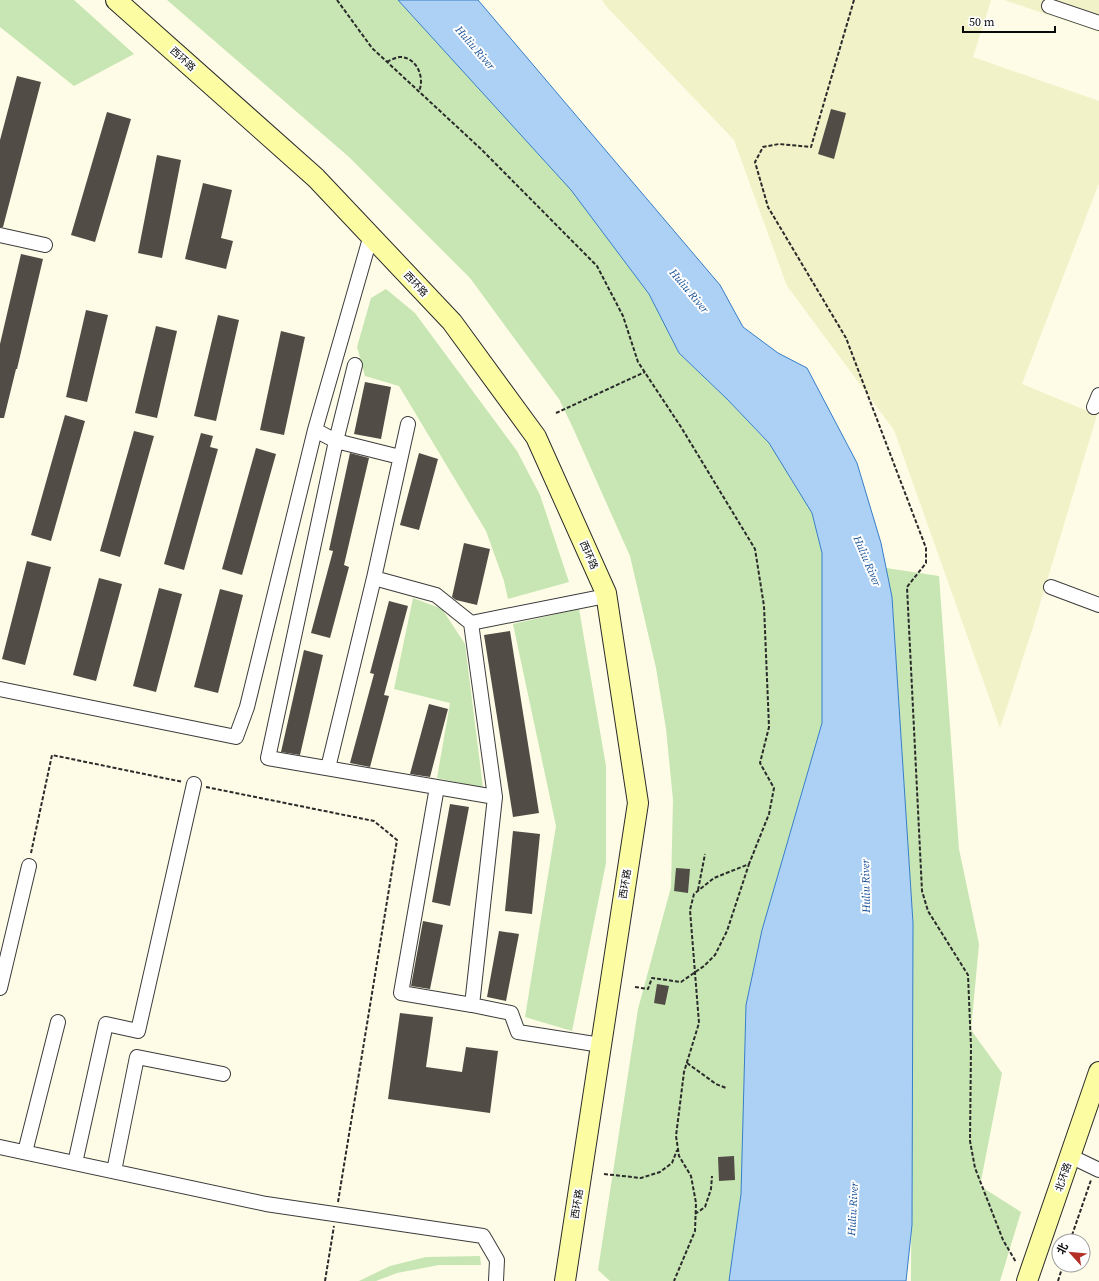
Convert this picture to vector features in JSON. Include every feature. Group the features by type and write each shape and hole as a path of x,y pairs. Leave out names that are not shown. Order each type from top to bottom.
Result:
{"main road":[{"name":"西环路","path":"116,0 316,178 452,322 536,437 606,596 638,803 565,1281"},
{"name":"北环路","path":"1027,1281 1099,1072"}],"street":[{"path":"1049,6 1099,23"},
{"path":"0,235 45,245"},
{"path":"0,689 236,737 247,707 315,430 370,235"},
{"path":"355,365 336,441 268,758 495,797"},
{"path":"328,768 374,578 408,424"},
{"path":"315,430 336,441 400,457"},
{"path":"374,578 436,595 471,623 495,797 472,1005"},
{"path":"1051,587 1099,605"},
{"path":"471,623 606,596"},
{"path":"75,1163 106,1024 138,1031 194,784"},
{"path":"437,787 402,993 511,1013 518,1032 601,1045"},
{"path":"0,988 29,866"},
{"path":"25,1152 58,1022"},
{"path":"114,1171 137,1057 223,1074"},
{"path":"0,1147 266,1204 483,1236 497,1260 496,1281"},
{"path":"1070,1156 1097,1169"}],"path":[{"path":"337,0 372,48 481,149 597,266 623,316 638,362 681,427 755,550 764,606 769,727 760,762 774,788 769,814 749,864 727,932 716,955 695,973 681,982 652,978 648,989 635,987"},
{"path":"854,0 811,147 779,144 763,147 755,162 768,208 846,338 926,548 926,563 906,587 922,891 928,911 968,975 971,1048 970,1141 975,1168 1003,1240 1027,1281"},
{"path":"387,62 400,57 412,61 420,71 421,86 419,91"},
{"path":"556,413 645,372"},
{"path":"29,866 52,755 374,821 397,840 325,1281"},
{"path":"698,891 705,854"},
{"path":"674,1281 695,1231 696,1203 691,1176 679,1156 676,1136 684,1072 699,1023 690,910 694,894 714,878 749,864"},
{"path":"687,1063 716,1084 726,1088"},
{"path":"604,1174 641,1178 660,1172 672,1163 678,1149"},
{"path":"1073,1233 1097,1169"},
{"path":"695,1214 705,1207 711,1189 712,1176"}],"green space":[{"path":"0,0 74,0 134,54 74,86 0,27"},
{"path":"167,0 398,0 571,189 649,294 679,353 727,399 769,443 812,513 822,553 822,723 762,930 746,1005 741,1194 729,1281 610,1281 598,1270 638,1009 671,887 673,800 666,729 656,668 630,556 559,399 470,278 349,157"},
{"path":"602,0 991,0 973,57 1099,101 1099,183 1022,384 1097,415 1033,627 1000,728 894,430 787,286 734,140 605,5"},
{"path":"1004,0 1099,0 1099,32"},
{"path":"386,289 415,313 517,451 540,495 569,582 508,599 504,581 486,531 399,386 365,376 357,347 371,298"},
{"path":"886,568 939,576 959,849 979,944 971,1030 1002,1073 980,1186 1021,1212 1000,1281 911,1281 913,923 892,597"},
{"path":"413,598 442,609 465,644 483,788 437,778 450,703 394,689"},
{"path":"579,609 606,766 606,863 572,1031 525,1017 556,826 513,624"},
{"path":"480,1256 481,1265 439,1265 397,1273 376,1281 359,1281 390,1266 426,1257"}],"water":[{"name":"Huliu River","path":"398,0 478,0 720,285 743,327 778,353 807,368 857,463 881,543 892,597 913,923 912,1225 906,1281 729,1281 741,1194 746,1005 762,930 822,723 822,553 812,513 769,443 727,399 679,353 649,294 571,190"}],"building":[{"path":"17,76 41,82 3,227 0,227 0,140"},
{"path":"831,109 846,113 834,159 818,154"},
{"path":"107,112 131,119 95,242 71,235"},
{"path":"157,155 181,160 162,258 138,253"},
{"path":"203,183 232,190 221,238 233,241 226,269 185,259"},
{"path":"21,254 43,259 4,418 0,418 0,344"},
{"path":"86,310 108,315 87,402 66,397"},
{"path":"218,315 239,320 216,421 194,416"},
{"path":"156,326 177,331 157,418 135,413"},
{"path":"281,331 305,337 284,435 260,430"},
{"path":"365,382 391,387 381,439 354,434"},
{"path":"65,415 85,421 51,541 31,535"},
{"path":"134,431 154,436 120,557 100,551"},
{"path":"201,433 213,436 210,447 218,449 184,570 164,564"},
{"path":"256,448 276,454 242,575 222,569"},
{"path":"350,453 369,458 344,565 349,567 330,638 311,633 333,551 329,550"},
{"path":"419,453 438,459 419,530 400,525"},
{"path":"464,543 490,549 477,605 456,600 452,597"},
{"path":"27,561 51,567 25,665 2,659"},
{"path":"99,578 122,584 96,681 73,675"},
{"path":"159,588 182,594 156,692 133,686"},
{"path":"220,589 243,595 218,693 194,687"},
{"path":"389,601 408,606 384,695 389,696 370,767 350,763 374,674 370,673"},
{"path":"510,631 539,813 513,817 484,635"},
{"path":"304,650 323,655 300,755 281,752"},
{"path":"429,704 448,709 430,777 410,774"},
{"path":"450,804 469,807 450,906 432,902"},
{"path":"513,831 540,834 532,914 505,911"},
{"path":"676,868 690,869 688,893 674,891"},
{"path":"423,921 443,925 430,989 411,986"},
{"path":"499,931 519,934 506,1001 487,997"},
{"path":"657,984 669,986 665,1005 654,1003"},
{"path":"400,1013 433,1017 426,1067 462,1072 466,1047 498,1051 490,1113 388,1099"},
{"path":"734,1156 735,1180 719,1181 718,1157"}]}
